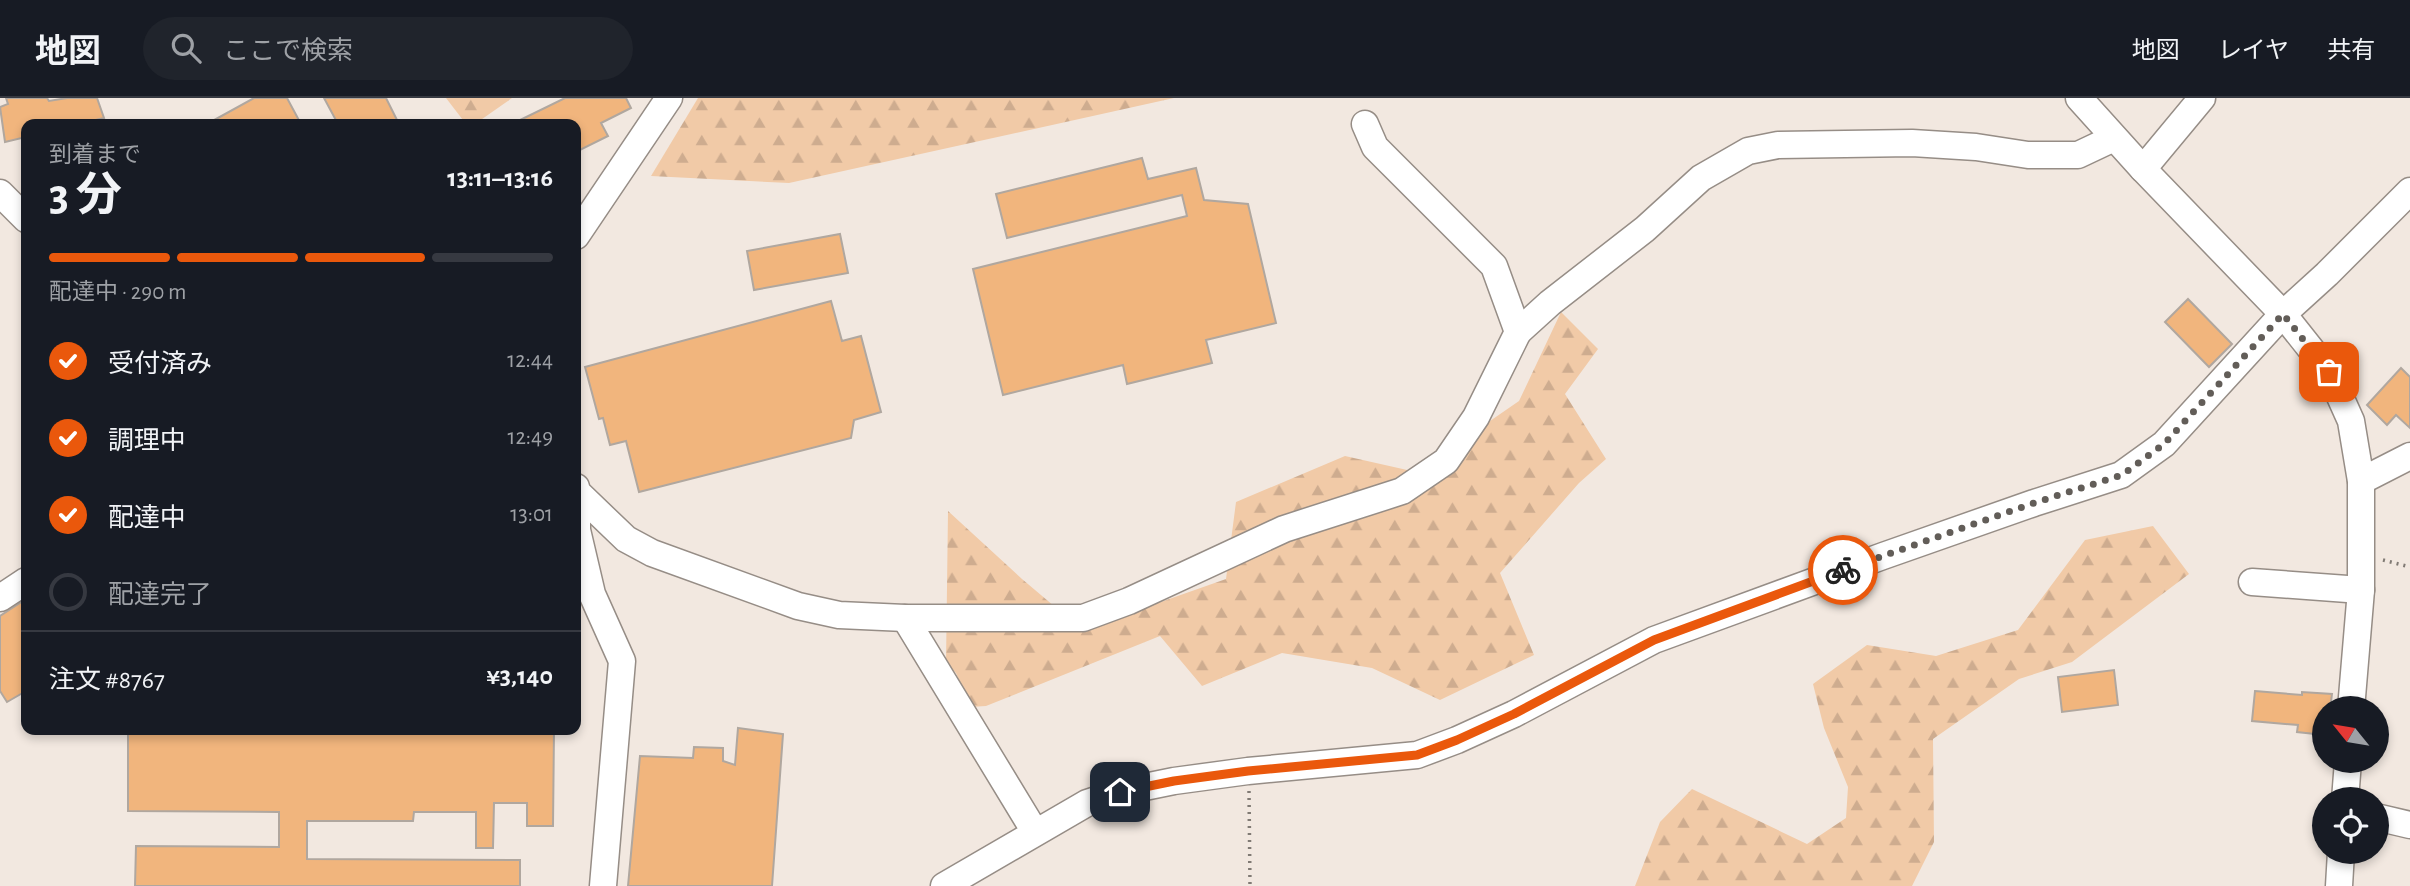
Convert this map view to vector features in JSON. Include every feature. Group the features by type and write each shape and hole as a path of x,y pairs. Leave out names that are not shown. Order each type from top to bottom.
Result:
{"street":[{"path":"581,229 669,98"},
{"path":"2079,98 2143,169 2283,314 2329,372 2350,421 2361,481 2361,590 2352,696"},
{"path":"2143,169 2202,98"},
{"path":"1364,124 1375,147 1494,266 1518,332"},
{"path":"581,493 626,539 652,553 798,606 839,615 905,618 1083,618 1129,601 1284,529 1402,491 1446,461 1476,417 1518,332 1550,303 1645,229 1702,178 1748,151 1778,145 1912,144 1976,147 2028,155 2078,155 2114,138"},
{"path":"944,886 1087,803 1120,792 1174,781 1248,771 1417,755 1514,714 1654,640 1895,551 2122,475 2164,444 2283,314 2410,191"},
{"path":"0,192 21,214"},
{"path":"2361,481 2410,456"},
{"path":"581,547 592,594 622,662 603,886"},
{"path":"2252,582 2361,590"},
{"path":"0,598 21,584"},
{"path":"905,618 1035,832"},
{"path":"2389,820 2410,825"},
{"path":"2339,886 2340,864"}],"path":[{"path":"2361,554 2410,567"},
{"path":"1248,771 1250,886"}],"green space":[{"path":"446,98 512,98 482,119 462,119"},
{"path":"698,98 1174,98 789,183 651,176"},
{"path":"1561,312 1598,349 1565,394 1606,459 1579,483 1500,573 1534,655 1440,700 1372,668 1282,653 1202,686 1160,636 986,706 970,707 956,673 946,663 948,511 1080,628 1121,616 1226,579 1236,502 1345,456 1416,472 1519,401"},
{"path":"2153,526 2189,574 2072,662 2019,679 1933,739 1934,842 1912,886 1635,886 1660,822 1692,789 1807,844 1846,818 1848,787 1824,728 1813,684 1867,645 1936,656 2018,630 2085,540"}],"building":[{"path":"6,98 47,98 49,101 97,98 104,118 21,119 21,138 5,142 0,107 8,104"},
{"path":"254,98 287,98 298,119 216,119"},
{"path":"324,98 386,98 396,119 335,119"},
{"path":"565,98 626,98 631,108 601,123 608,136 581,150 581,119 522,119"},
{"path":"1142,158 1148,179 1196,168 1204,200 1248,204 1276,323 1206,340 1212,363 1127,384 1123,365 1003,395 973,269 1187,216 1182,195 1007,238 996,194"},
{"path":"840,234 848,273 754,290 747,251"},
{"path":"2188,299 2232,344 2209,367 2165,322"},
{"path":"831,301 842,341 861,336 881,412 854,420 851,438 639,492 626,441 610,445 603,418 599,419 585,367"},
{"path":"2401,368 2410,377 2410,428 2396,415 2387,425 2367,405"},
{"path":"21,602 21,694 7,702 0,691 0,616"},
{"path":"2114,670 2118,705 2062,712 2058,677"},
{"path":"2255,691 2302,695 2302,692 2332,694 2312,696 2312,734 2297,732 2298,725 2252,721"},
{"path":"738,728 783,734 772,886 628,886 640,756 693,758 694,747 723,748 723,761 735,765"},
{"path":"128,735 554,735 553,826 527,826 527,803 494,803 493,848 476,848 476,812 414,812 413,821 307,821 307,859 520,860 520,886 135,886 136,846 279,847 279,812 128,811"}],"way so far":[{"path":"1843,570 2122,475 2164,444 2283,314 2329,372"}],"route":[{"path":"1120,792 1174,781 1248,771 1417,755 1514,714 1654,640 1843,570"}]}
